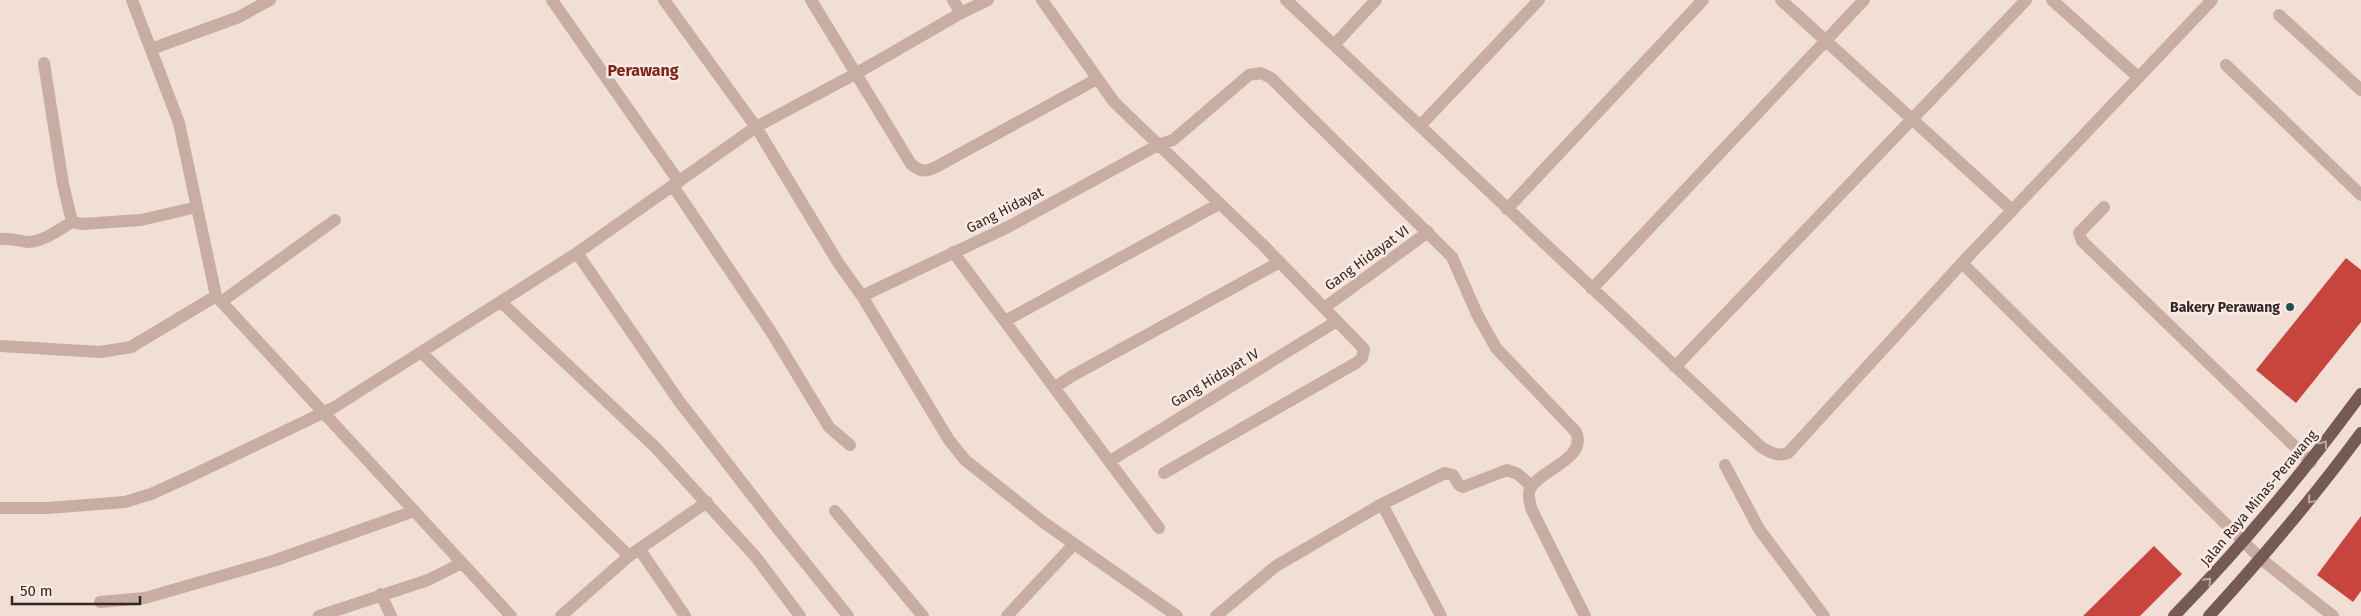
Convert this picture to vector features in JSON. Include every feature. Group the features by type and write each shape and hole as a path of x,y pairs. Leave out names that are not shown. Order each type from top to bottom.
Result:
{"main road":[{"name":"Jalan Raya Minas-Perawang","path":"2174,616 2244,542 2311,462 2361,394"},
{"path":"2209,616 2318,492 2361,433"}],"street":[{"path":"132,0 179,123 219,299 511,616"},
{"path":"151,49 239,17 270,0"},
{"path":"552,0 676,184 770,330 829,427 850,445"},
{"path":"664,0 756,127 840,264 862,296 949,440 965,460 1043,522 1177,616"},
{"path":"811,0 911,164 918,170 926,172 1098,79"},
{"path":"953,0 961,13"},
{"path":"0,508 48,508 125,502 151,494 325,412 502,303 577,253 756,127 857,73 961,13 988,0"},
{"path":"1042,0 1114,102 1280,262 1362,346 1364,352 1362,358 1164,473"},
{"path":"1286,0 1760,446 1769,453 1784,455 1788,453 1962,263 2212,0"},
{"path":"1334,45 1376,0"},
{"path":"1420,126 1539,0"},
{"path":"1507,209 1703,0"},
{"path":"1781,0 2012,210"},
{"path":"1592,289 1864,0"},
{"path":"1675,367 2026,0"},
{"path":"2052,0 2138,77"},
{"path":"2279,15 2361,90"},
{"path":"44,63 63,184 72,222"},
{"path":"2226,65 2361,195"},
{"name":"Gang Hidayat","path":"862,296 1008,227 1158,145 1173,140 1249,75 1261,73 1271,78 1428,232"},
{"path":"1005,321 1219,204"},
{"path":"0,239 12,238 28,242 41,239 72,222 82,224 141,220 197,207"},
{"path":"2104,207 2080,233 2082,241 2311,462"},
{"path":"0,346 100,352 131,347 219,299 335,220"},
{"path":"1428,232 1452,257 1477,314 1496,348 1576,432 1579,438 1578,445 1572,454 1531,486 1528,495 1531,508 1585,616"},
{"name":"Gang Hidayat VI","path":"1324,308 1428,232"},
{"path":"953,252 1159,528"},
{"path":"577,253 679,401 848,616"},
{"path":"1055,387 1280,262"},
{"path":"1962,263 2261,559 2333,616"},
{"path":"502,303 656,448 755,556 800,616"},
{"name":"Gang Hidayat IV","path":"1110,460 1337,321"},
{"path":"422,353 635,553 685,616"},
{"path":"1725,465 1759,529 1824,616"},
{"path":"1216,616 1276,566 1382,504 1445,473 1453,475 1459,485 1463,487 1507,470 1518,474 1531,486"},
{"path":"561,616 635,553 707,502"},
{"path":"1382,504 1441,616"},
{"path":"100,602 145,598 273,561 414,511"},
{"path":"835,511 923,616"},
{"path":"1007,616 1074,544"},
{"path":"319,616 380,594 428,580 462,563"},
{"path":"380,594 391,616"}],"building":[{"path":"2346,258 2361,270 2361,322 2296,403 2256,370"},
{"path":"2361,516 2361,591 2353,602 2317,575"},
{"path":"2154,546 2182,574 2140,616 2083,616"}],"place":[{"name":"Bakery Perawang","path":"2290,307"}],"district":[{"name":"Perawang","path":"643,70"}]}
